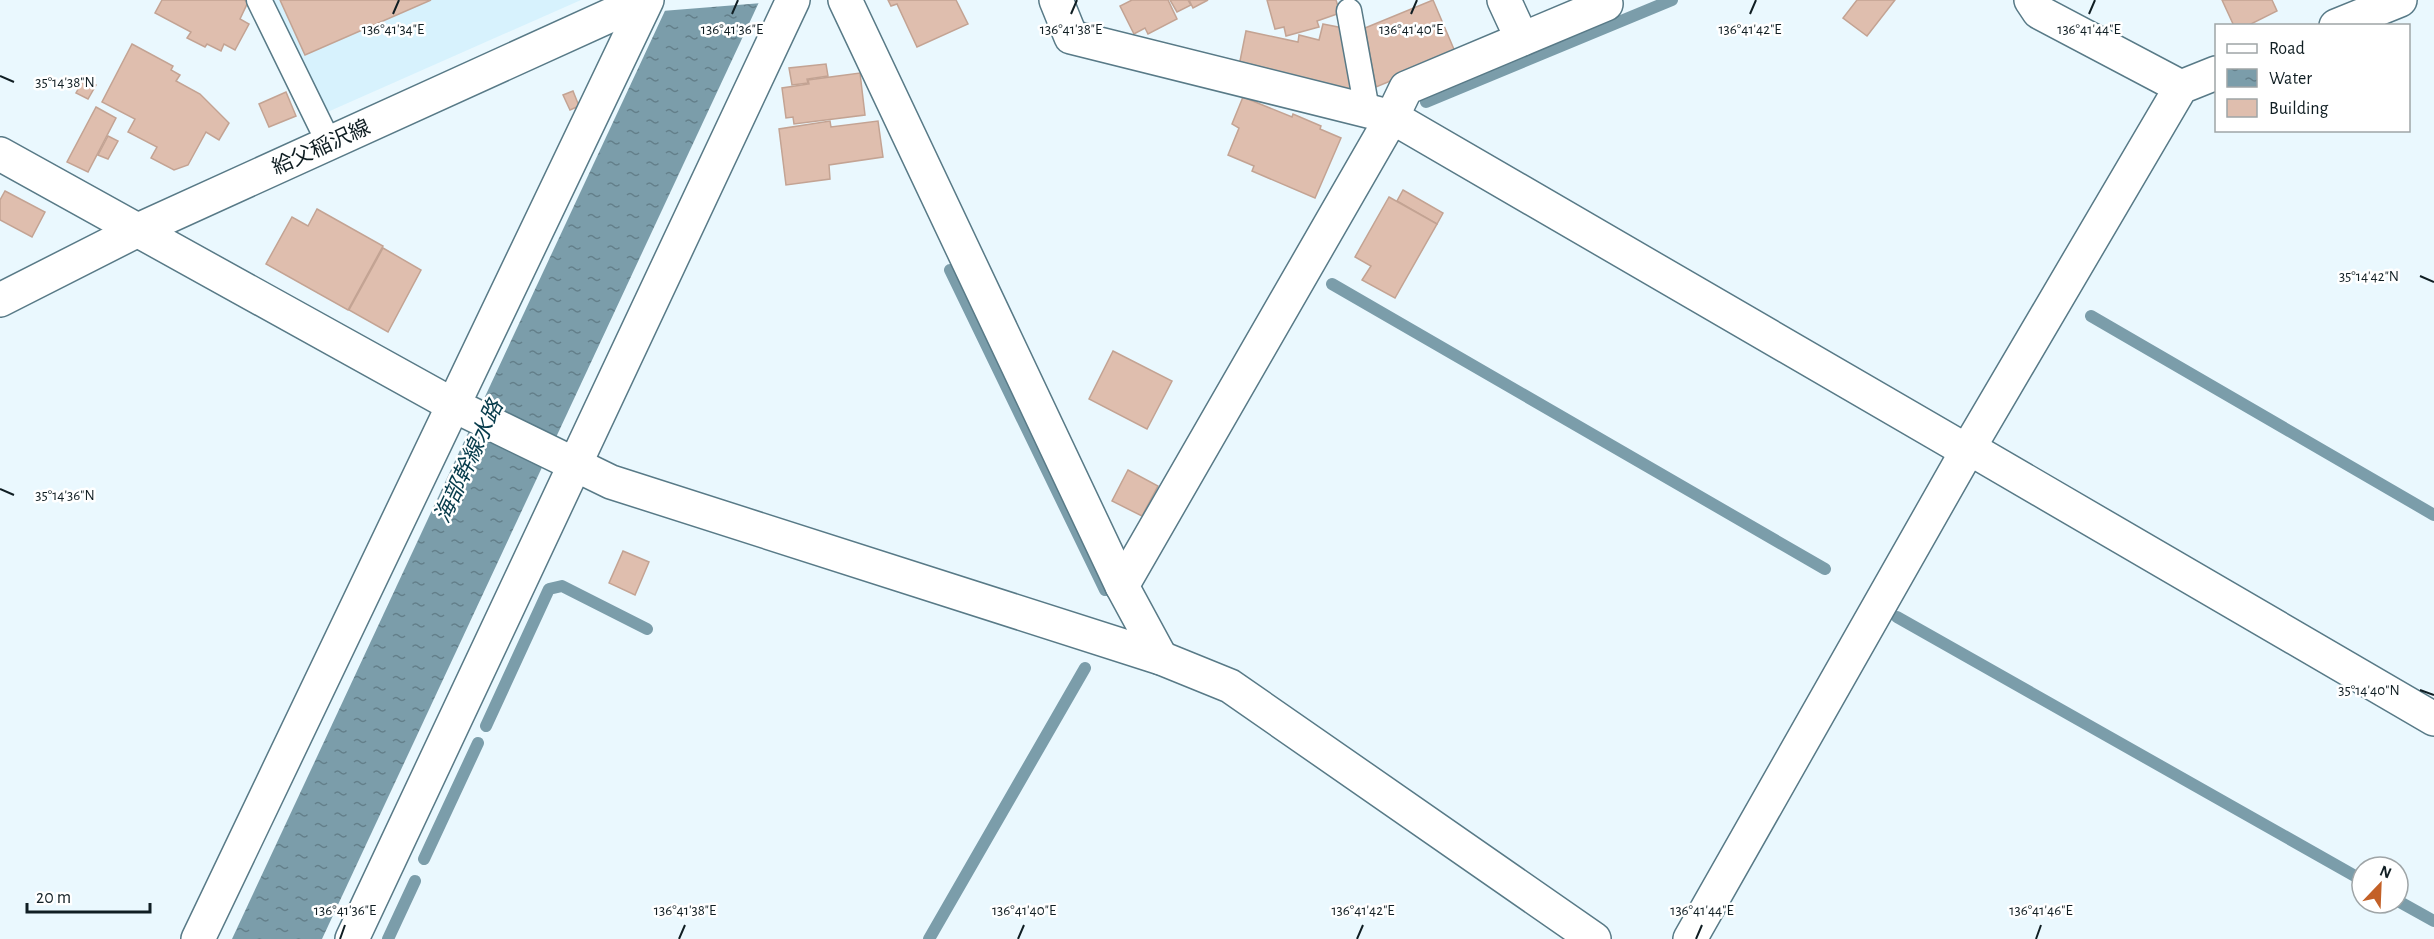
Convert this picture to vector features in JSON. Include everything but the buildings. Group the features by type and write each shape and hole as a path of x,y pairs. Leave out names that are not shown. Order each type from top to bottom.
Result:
{"street":[{"name":"給父稲沢線","path":"0,300 136,231 646,0"},
{"path":"198,939 462,409 646,0"},
{"path":"352,939 566,460 793,0"},
{"path":"845,0 1122,586 1161,658"},
{"path":"1056,0 1071,37 1380,114 2434,719"},
{"path":"1504,0 1522,39"},
{"path":"2031,0 2039,12 2181,87"},
{"path":"2341,24 2400,0"},
{"path":"1122,586 1380,114 1406,88 1607,2"},
{"path":"1690,939 1968,450 2181,87 2215,74"},
{"path":"0,154 462,409 611,482 1161,658 1230,686 1594,939"}],"lane":[{"path":"259,0 329,142"},
{"path":"1350,11 1380,114"}],"shaded area":[{"path":"267,0 581,0 323,114"}],"water":[{"name":"海部幹線水路","path":"670,0 760,0 322,939 232,939"}],"pier":[{"path":"667,0 763,0 762,3 662,11"}],"waterway":[{"path":"1426,102 1672,0"},
{"path":"950,270 1105,590"},
{"path":"1332,284 1825,569"},
{"path":"2091,316 2434,515"},
{"path":"486,726 549,589 562,586 647,629"},
{"path":"1897,617 2350,873"},
{"path":"929,939 1085,668"},
{"path":"424,859 478,743"},
{"path":"388,939 415,881"},
{"path":"2410,908 2434,921"}]}
